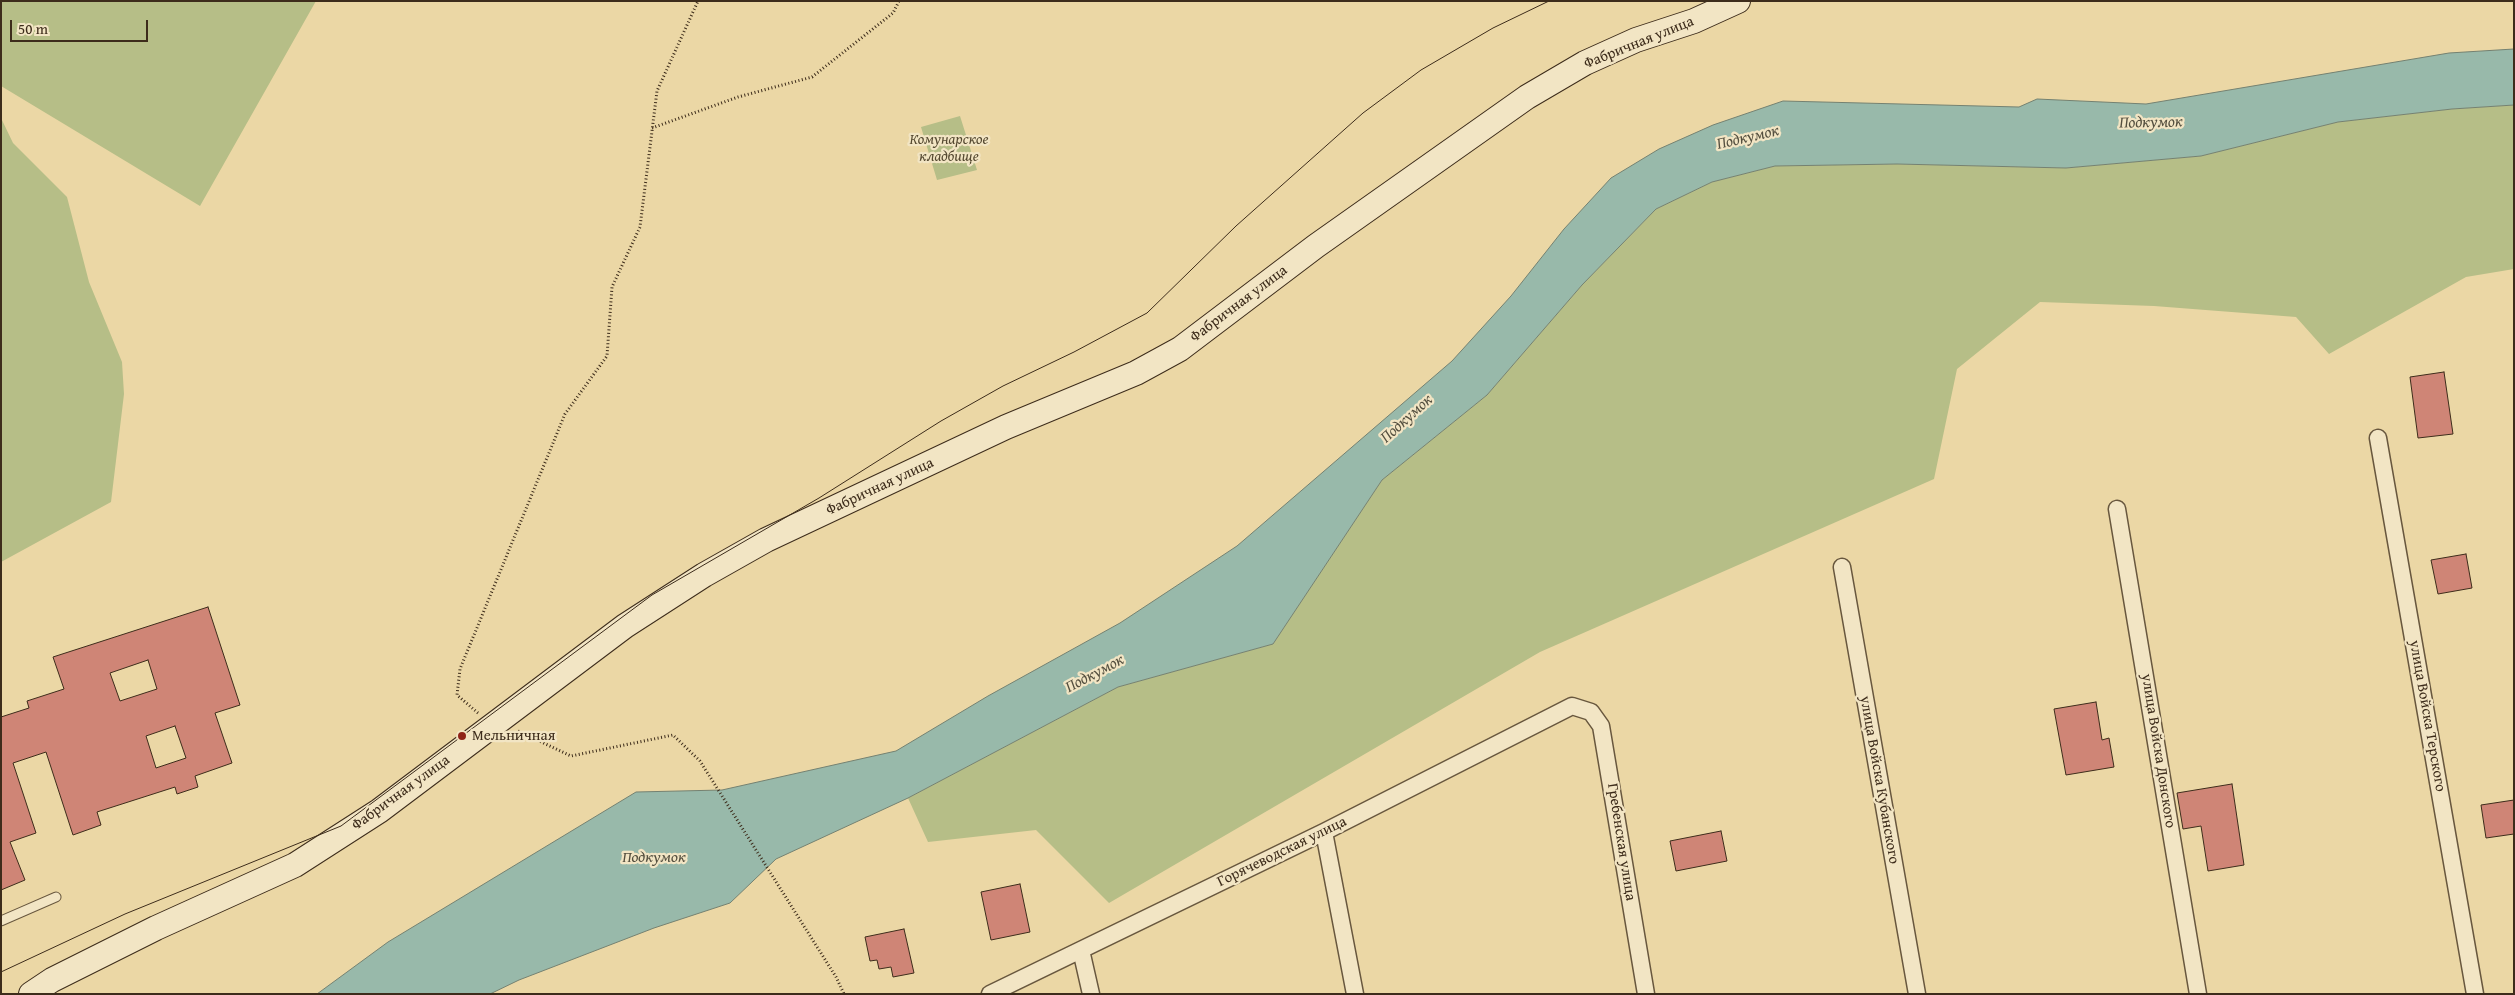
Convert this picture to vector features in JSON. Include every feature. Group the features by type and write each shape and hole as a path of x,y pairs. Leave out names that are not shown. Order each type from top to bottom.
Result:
{"main road":[{"name":"Фабричная улица","path":"31,994 51,987 156,928 295,865 379,811 625,626 704,575 766,540 1006,427 1136,373 1180,350 1332,234 1527,97 1577,68 1636,40 1694,21 1738,1"}],"street":[{"name":"улица Войска Терского","path":"2378,438 2475,994"},
{"name":"улица Войска Донского","path":"2118,509 2198,994"},
{"name":"улица Войска Кубанского","path":"1842,567 1917,994"},
{"name":"Горячеводская улица","path":"990,994 1324,832 1572,706"},
{"name":"Гребенская улица","path":"1572,706 1591,712 1602,726 1646,994"},
{"path":"1324,832 1355,994"},
{"path":"1081,950 1090,994"}],"lane":[{"path":"1,921 56,897"}],"path":[{"path":"698,1 657,91 640,227 612,287 607,356 565,414 460,669 457,695 478,713 571,756 673,735 700,761 836,977 844,994"},
{"path":"652,128 738,97 812,77 893,13 899,1"}],"green space":[{"path":"1,1 316,1 200,206 1,86"},
{"path":"2514,105 2514,269 2466,277 2329,354 2296,317 2154,306 2040,302 1957,369 1934,479 1540,652 1109,903 1036,830 928,842 908,798 1118,687 1273,644 1382,480 1487,395 1582,285 1656,209 1712,182 1775,166 1897,164 2066,168 2201,156 2338,122 2452,109"},
{"name":"Комунарское кладбище","path":"960,116 977,170 937,180 921,127"},
{"path":"1,118 13,143 67,197 89,282 122,362 124,394 111,502 1,562"}],"water":[{"name":"Подкумок","path":"2514,49 2514,105 2452,109 2338,122 2201,156 2066,168 1897,164 1775,166 1712,182 1656,209 1582,285 1487,395 1382,480 1273,644 1118,687 908,798 776,859 730,903 654,928 519,980 490,994 317,994 388,942 636,792 722,790 896,751 988,696 1120,623 1237,546 1452,361 1511,296 1564,229 1611,178 1659,149 1713,125 1783,101 2019,107 2037,99 2146,104 2449,53"}],"building":[{"path":"2444,372 2453,434 2418,438 2410,377"},
{"path":"2466,554 2472,588 2438,594 2431,560"},
{"path":"208,607 240,705 215,713 232,763 195,776 198,787 177,794 175,787 97,812 101,825 73,835 46,752 13,763 36,833 10,842 25,880 1,890 1,717 29,708 27,701 64,689 53,657","holes":["148,660 157,689 120,701 110,673","175,726 186,758 156,768 146,736"]},
{"path":"2096,702 2102,740 2109,738 2114,767 2066,775 2054,709"},
{"path":"2232,784 2244,865 2208,871 2201,826 2183,829 2177,793"},
{"path":"2514,800 2514,834 2486,838 2481,805"},
{"path":"1721,831 1727,861 1676,871 1670,841"},
{"path":"1020,884 1030,932 991,940 981,892"},
{"path":"904,929 914,973 893,977 891,967 879,969 877,960 870,961 865,937"}],"tram line":[{"path":"1,972 125,914 341,826 652,595 819,498 941,421 1003,386 1074,352 1147,313 1236,226 1363,113 1421,70 1493,28 1549,1"}],"place":[{"name":"Мельничная","path":"462,736"}]}
